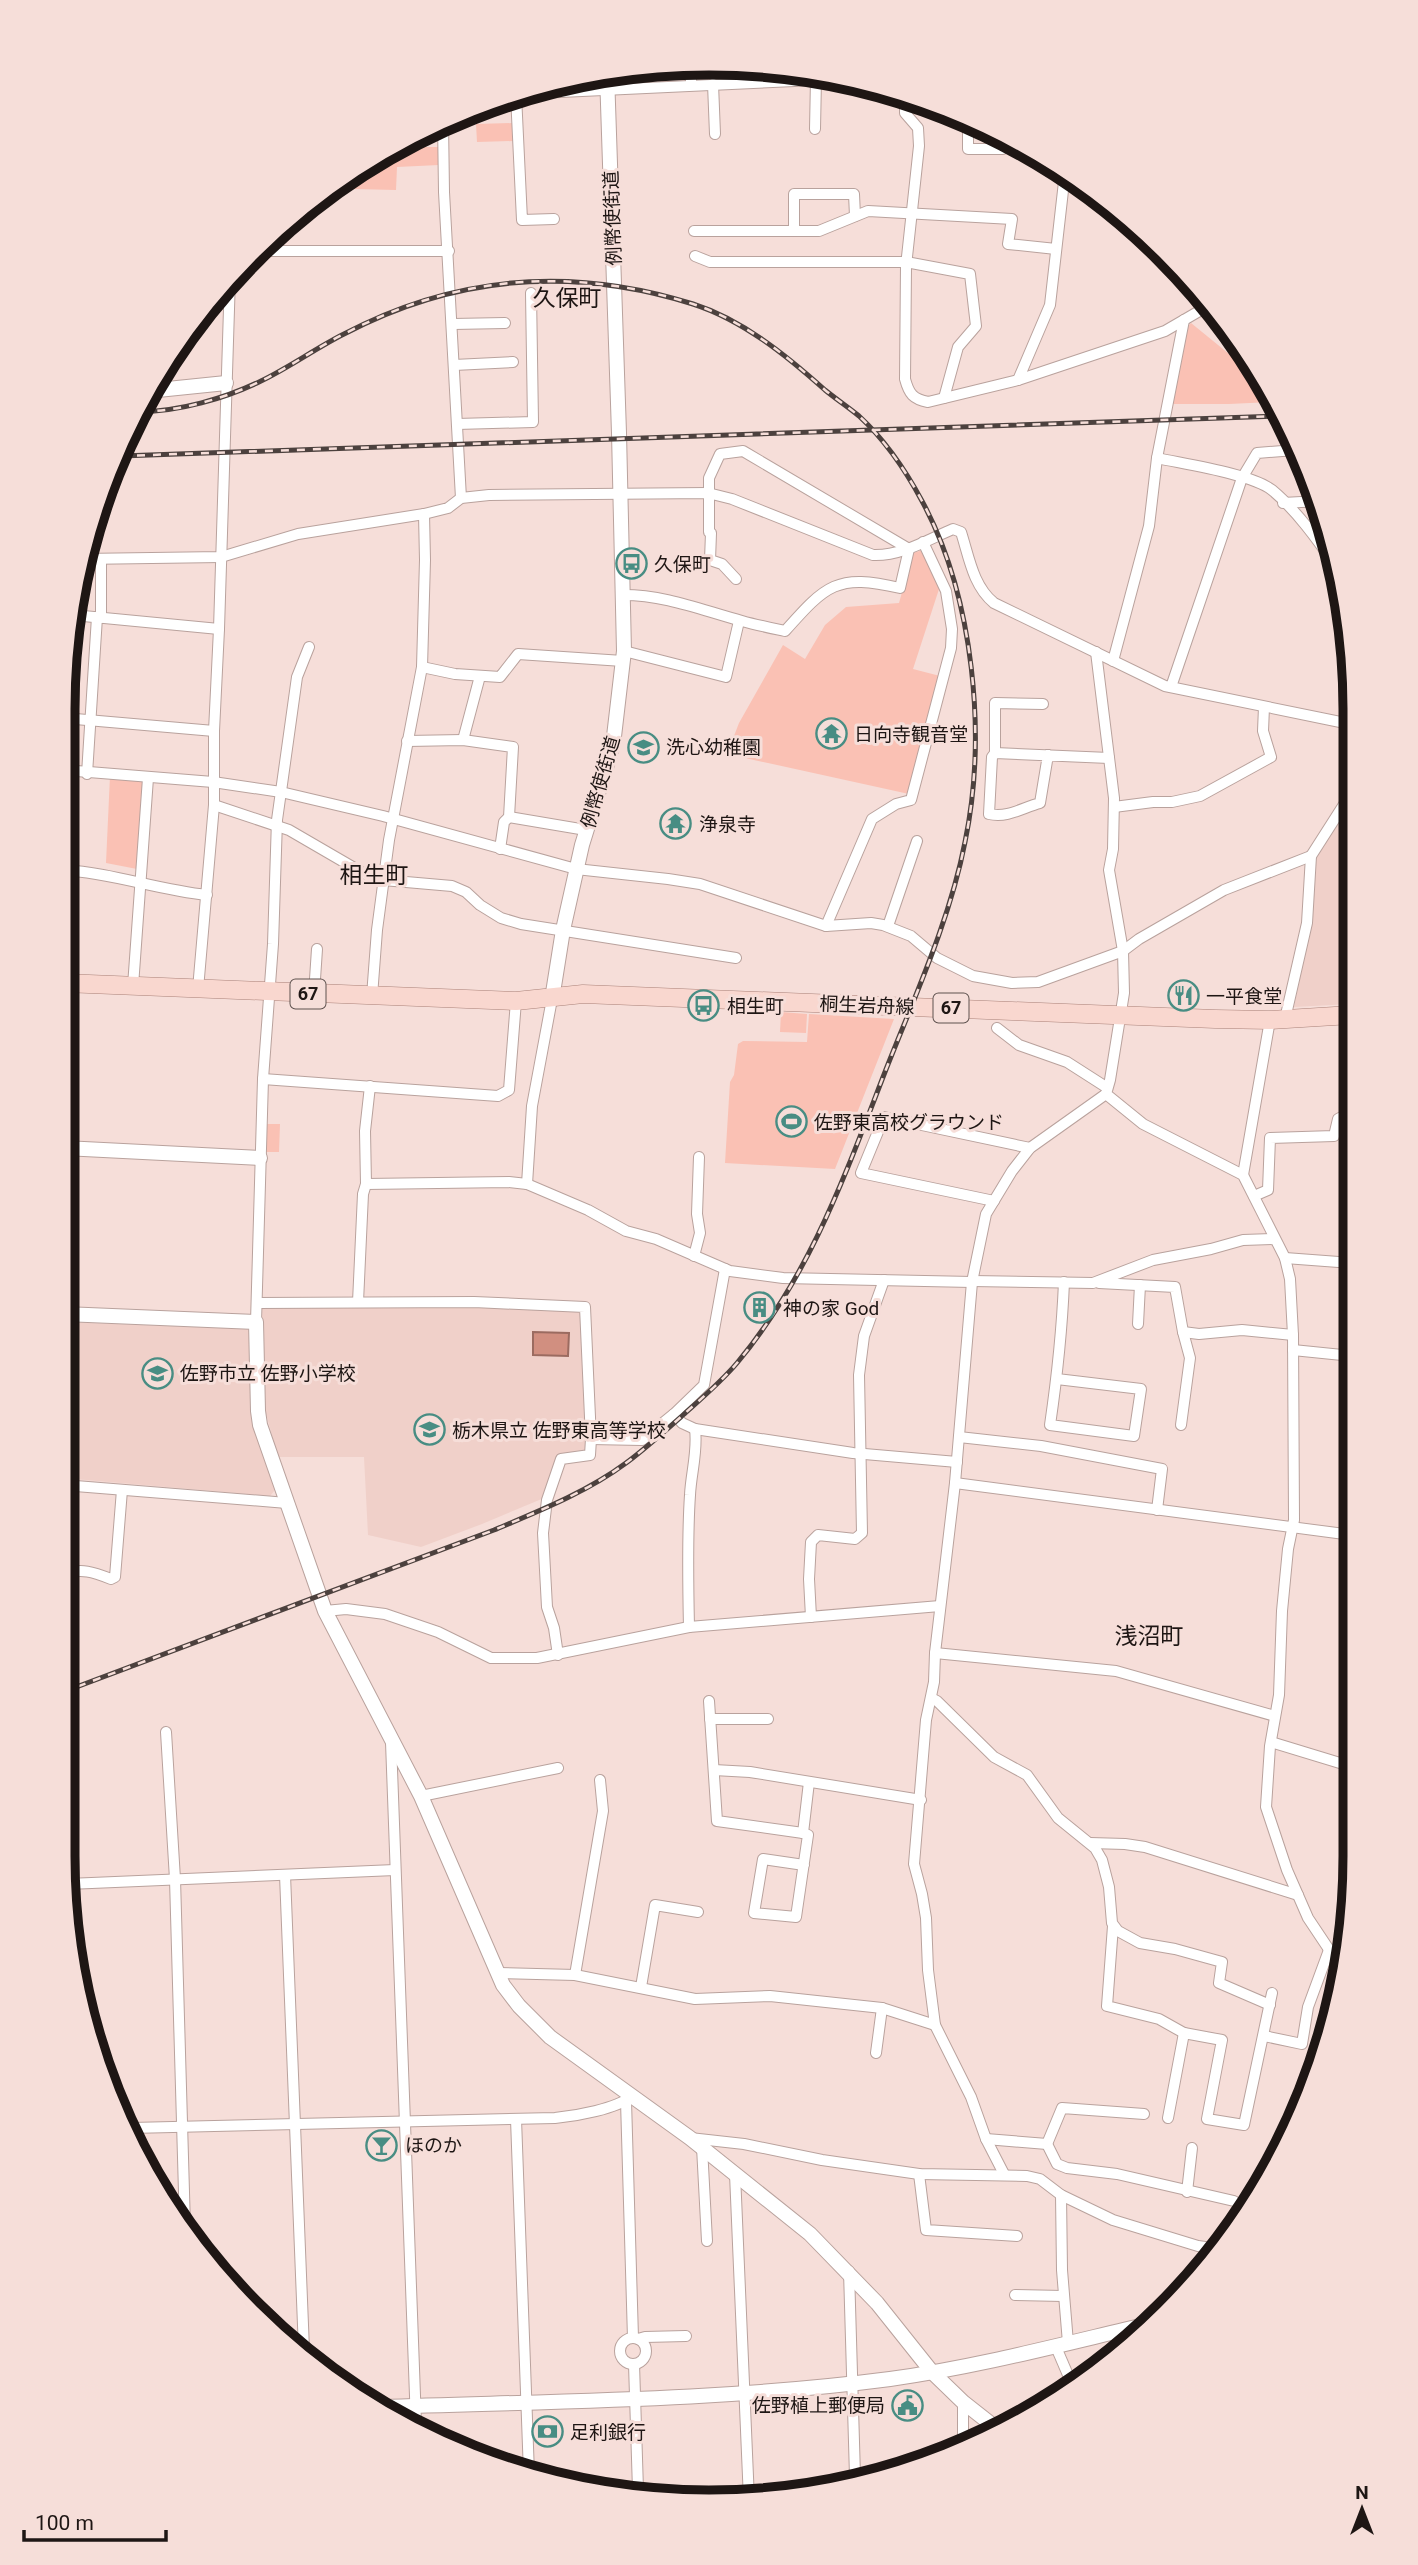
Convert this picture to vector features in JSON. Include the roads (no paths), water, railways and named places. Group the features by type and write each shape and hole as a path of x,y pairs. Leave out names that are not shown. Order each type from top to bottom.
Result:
{"main road":[{"name":"67","path":"75,983 516,1001 552,999"},
{"name":"桐生岩舟線","path":"552,999 574,994 596,994 1121,1015 1278,1019 1343,1015"}],"street":[{"path":"691,76 691,85"},
{"path":"566,92 786,80"},
{"name":"例幣使街道","path":"552,999 576,869 613,745 623,656 607,84"},
{"path":"713,84 715,134"},
{"path":"815,130 816,84"},
{"path":"517,105 522,220 554,219"},
{"path":"905,107 905,113 918,128 919,146 906,262 905,379 909,393 918,400 928,402 1018,380 1165,331 1201,310"},
{"path":"968,131 968,149 1003,149"},
{"path":"443,134 461,498"},
{"path":"1018,380 1050,305 1064,184"},
{"path":"794,231 794,194 854,194 855,216"},
{"path":"694,231 819,231 868,211 1012,219 1008,244 1056,249"},
{"path":"272,251 449,251"},
{"path":"695,256 710,261 906,262 970,274 976,326 958,347 944,398"},
{"path":"457,424 533,422 531,293"},
{"path":"198,989 214,805 214,731 229,295"},
{"path":"1113,661 1149,526 1157,458 1184,320"},
{"path":"453,324 505,323"},
{"path":"454,365 513,362"},
{"path":"161,390 226,383"},
{"path":"1171,687 1242,478 1257,453 1288,451"},
{"path":"736,579 722,564 710,560 709,478 720,454 743,452 909,549"},
{"path":"1157,458 1242,478 1270,489 1321,546"},
{"path":"94,559 222,557 298,534 424,514 448,508 461,498 489,495 708,494 732,499 873,555 888,555 909,549 953,529 961,532 978,585 984,595 994,603 1171,687 1343,722"},
{"path":"1283,503 1308,501"},
{"path":"372,996 383,880 392,820 422,667 424,514"},
{"path":"826,926 872,819 896,804 911,800 928,741 951,648 952,629 946,591 923,542"},
{"path":"623,595 648,595 676,600 739,621 785,631 827,588 871,581 900,588 909,549"},
{"path":"87,774 101,559"},
{"path":"83,616 219,629"},
{"path":"422,667 455,674 500,677 518,654 623,656 726,677 739,621"},
{"path":"309,648 297,677 277,825 270,992 263,1079 256,1322 260,1425 325,1611 421,1796 497,1973 519,2006 551,2036 629,2099 696,2142 810,2234 877,2303 932,2372 990,2423"},
{"path":"1004,2174 986,2139 971,2097 935,2025 924,1906 914,1864 926,1720 931,1698 955,1483 972,1281 986,1214 1012,1171 1030,1148 1106,1091 1121,1015 1124,993 1123,951 1109,870 1113,849 1114,807 1096,652"},
{"path":"463,740 480,676"},
{"path":"1042,704 995,703 995,752 992,757 989,814 1003,817 1040,803 1048,755"},
{"path":"1114,807 1172,802 1200,796 1271,757 1263,731 1264,707"},
{"path":"75,719 214,731"},
{"path":"407,741 463,740 513,747 509,817 504,822 500,849"},
{"path":"995,752 1109,758"},
{"path":"75,772 213,782 281,792 383,816 576,869 700,884 826,926 871,923 888,926 911,936 937,958 973,976 1012,983 1038,982 1123,951 1224,890 1311,856"},
{"path":"133,986 148,778"},
{"path":"214,805 277,825 363,873 383,880 452,886 466,892 501,918 521,924 736,958"},
{"path":"1243,1175 1278,1019 1307,923 1311,856 1343,806"},
{"path":"509,817 586,830"},
{"path":"888,926 917,841"},
{"path":"75,871 207,895"},
{"path":"314,994 317,949"},
{"path":"527,1184 533,1106 552,999"},
{"path":"263,1079 498,1096 509,1090 516,1001"},
{"path":"998,1028 1019,1045 1067,1062 1106,1091 1143,1124 1243,1175 1285,1258 1290,1279 1293,1335 1293,1528 1282,1611 1279,1695 1271,1742 1266,1807 1308,1918 1334,1958"},
{"path":"358,1302 362,1194 366,1184 365,1131 370,1086"},
{"path":"1254,1196 1268,1190 1270,1138 1334,1136 1338,1119 1343,1116"},
{"path":"993,1201 861,1173 884,1117 1030,1148"},
{"path":"75,1150 260,1158"},
{"path":"694,1256 700,1233 697,1214 699,1157"},
{"path":"366,1184 527,1184 588,1210 626,1231 656,1239 725,1269 783,1278 1064,1282 1175,1287 1182,1332 1190,1358 1181,1425"},
{"path":"1093,1283 1153,1260 1243,1240 1274,1239"},
{"path":"1285,1258 1343,1262"},
{"path":"591,1438 642,1440 674,1414 704,1384 725,1269"},
{"path":"811,1617 809,1579 811,1542 814,1537 818,1535 855,1539 862,1533 859,1375 861,1351 884,1280"},
{"path":"1057,1379 1141,1389 1134,1436 1050,1425 1061,1352 1064,1282"},
{"path":"1138,1324 1140,1285"},
{"path":"257,1303 474,1302 585,1307 590,1455 561,1459 547,1500 543,1532 547,1607 554,1628 558,1655"},
{"path":"75,1314 256,1322"},
{"path":"1182,1332 1199,1334 1242,1330 1293,1335"},
{"path":"1293,1350 1343,1355"},
{"path":"674,1414 682,1423 695,1429 861,1453 957,1462"},
{"path":"689,1627 687,1562 690,1492 697,1439 695,1429"},
{"path":"959,1437 1041,1446 1162,1469 1157,1510"},
{"path":"955,1483 1343,1534"},
{"path":"75,1486 288,1503"},
{"path":"75,1571 89,1570 111,1579 116,1577 122,1490"},
{"path":"325,1611 346,1609 410,1620 491,1658 558,1655 689,1627 940,1606"},
{"path":"934,1653 1116,1671 1275,1716"},
{"path":"931,1698 994,1757 1027,1775 1058,1818 1095,1848 1105,1870 1113,1926 1107,2006 1159,2019 1184,2033 1222,2040 1207,2119 1244,2125 1271,1999 1219,1983 1222,1962 1140,1943 1126,1937 1113,1926"},
{"path":"709,1701 717,1821 808,1835 804,1862 802,1876 796,1917 754,1913 763,1859 790,1863 804,1866"},
{"path":"710,1719 768,1719"},
{"path":"166,1732 175,1879 184,2211"},
{"path":"391,1735 416,2417"},
{"path":"1271,1742 1343,1764"},
{"path":"421,1796 558,1768"},
{"path":"714,1770 750,1772 920,1800"},
{"path":"575,1975 603,1811 600,1780"},
{"path":"803,1833 809,1782"},
{"path":"1090,1843 1145,1847 1298,1895"},
{"path":"76,1884 395,1870"},
{"path":"285,1875 304,2343"},
{"path":"641,1987 655,1905 698,1912"},
{"path":"1264,2036 1303,2044 1308,2007 1329,1950"},
{"path":"497,1973 575,1975 695,1999 770,1996 882,2008 935,2025"},
{"path":"876,2053 882,2008"},
{"path":"1168,2118 1184,2033"},
{"path":"137,2128 568,2117 629,2099"},
{"path":"629,2099 636,2339"},
{"path":"1144,2114 1062,2108 1048,2144 1057,2164 1067,2168 1117,2174 1234,2201"},
{"path":"516,2119 529,2463"},
{"path":"986,2139 1048,2144"},
{"path":"696,2142 744,2144 822,2160 919,2174 1004,2174 1040,2179 1061,2195 1113,2220 1207,2247"},
{"path":"696,2142 707,2241"},
{"path":"1187,2192 1192,2148"},
{"path":"735,2174 749,2488"},
{"path":"919,2174 926,2230 1017,2236"},
{"path":"1061,2195 1062,2345 1070,2377"},
{"path":"849,2272 855,2473"},
{"path":"1015,2295 1063,2296"},
{"path":"395,2407 635,2399 745,2393 851,2383 932,2372 1131,2328"},
{"path":"636,2339 645,2346 646,2355 634,2364 624,2361 620,2353 623,2343 636,2339 645,2337 686,2336"},
{"path":"634,2364 638,2485"},
{"path":"963,2402 963,2437"}],"railway":[{"path":"75,1687 494,1530 562,1500 626,1463 724,1377 763,1330 785,1295 823,1224 855,1150 950,900 965,842 972,801 975,758 975,713 964,623 954,580 940,539 916,490 886,445 859,416 764,340 711,311 648,292 603,284 559,281 472,289 429,299 386,314 334,339 272,376 232,393 202,403 150,411"},
{"path":"128,456 1270,416"}],"place":[{"name":"久保町","path":"631,564"},
{"name":"日向寺観音堂","path":"831,734"},
{"name":"洗心幼稚園","path":"643,747"},
{"name":"浄泉寺","path":"676,824"},
{"name":"一平食堂","path":"1183,996"},
{"name":"相生町","path":"704,1006"},
{"name":"佐野東高校グラウンド","path":"791,1122"},
{"name":"神の家 God","path":"760,1308"},
{"name":"佐野市立 佐野小学校","path":"157,1373"},
{"name":"栃木県立 佐野東高等学校","path":"429,1430"},
{"name":"ほのか","path":"382,2145"},
{"name":"佐野植上郵便局","path":"908,2405"},
{"name":"足利銀行","path":"547,2432"}],"district":[{"name":"久保町","path":"567,298"},
{"name":"相生町","path":"374,875"},
{"name":"浅沼町","path":"1149,1636"}]}
